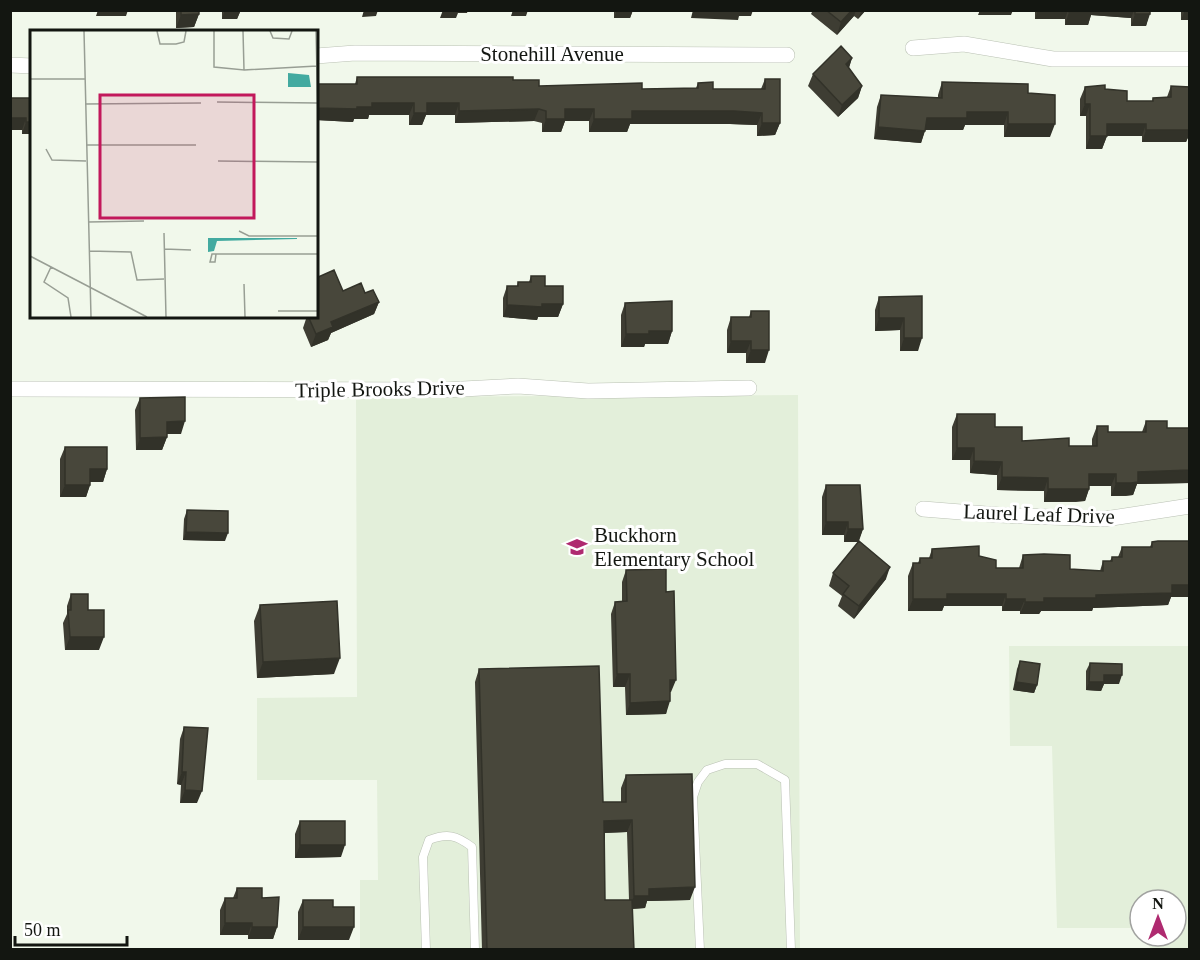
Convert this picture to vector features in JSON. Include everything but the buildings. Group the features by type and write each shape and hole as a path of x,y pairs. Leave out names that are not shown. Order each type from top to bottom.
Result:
{"street":[{"path":"913,48 964,44 1053,59 1190,59"},
{"name":"Stonehill Avenue","path":"318,56 354,53 787,55"},
{"path":"10,65 30,66"},
{"name":"Triple Brooks Drive","path":"10,389 444,390 518,386 588,391 749,388"},
{"name":"Laurel Leaf Drive","path":"923,508 1105,519 1190,506"}],"lane":[{"path":"700,950 693,797 698,782 707,770 725,764 757,764 785,780 791,950"},
{"path":"426,950 423,857 429,840 442,835 457,836 472,847 475,950"}],"shaded area":[{"name":"Buckhorn Elementary School","path":"798,395 800,949 360,949 360,880 378,880 377,780 257,780 257,698 357,697 356,397"},
{"path":"1009,646 1189,646 1189,949 1150,948 1188,948 1188,888 1128,888 1128,928 1057,928 1052,746 1010,746"}],"place":[{"name":"Buckhorn Elementary School","path":"577,547"}]}
